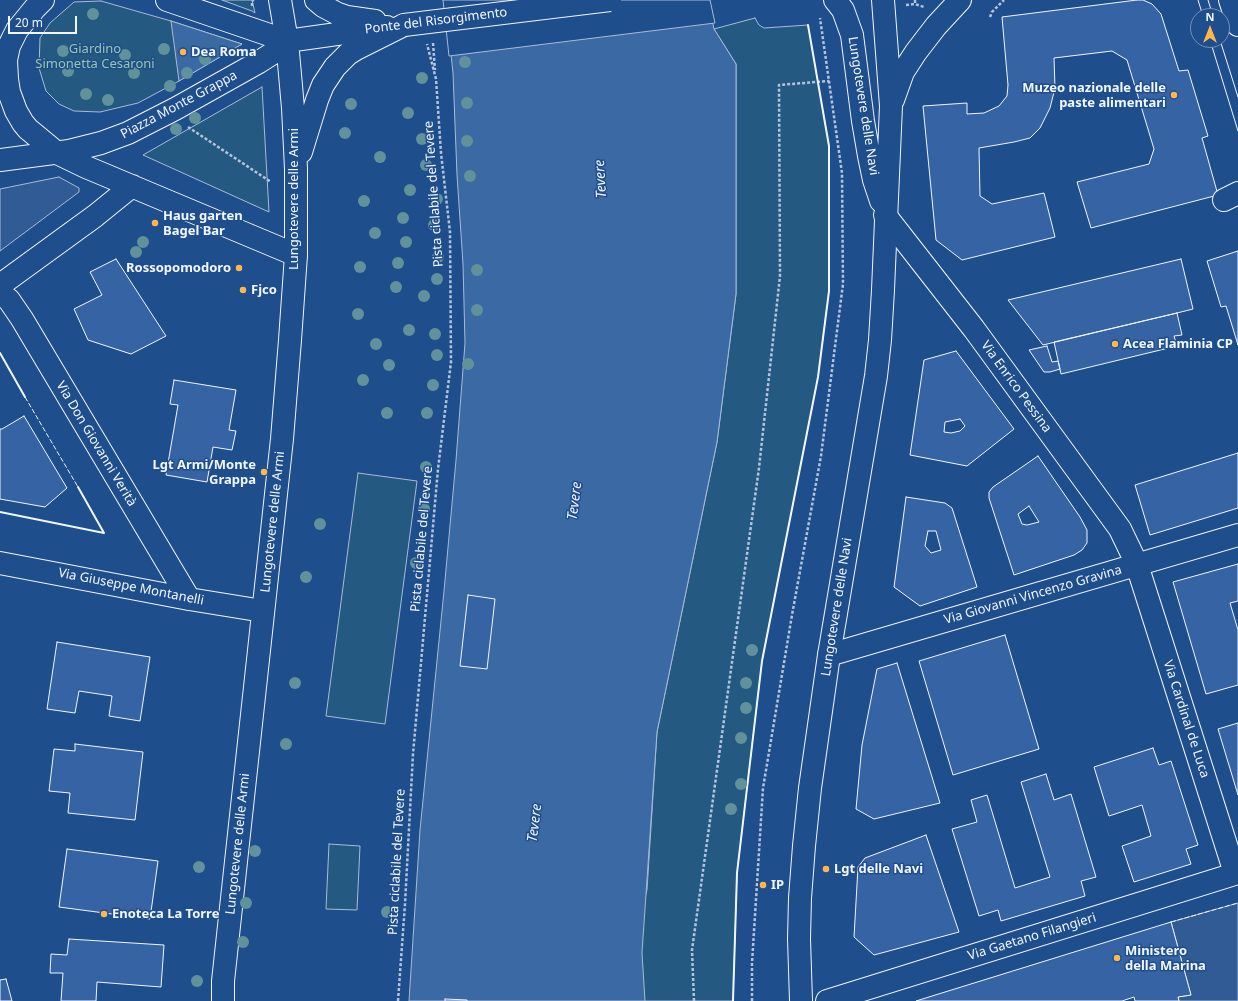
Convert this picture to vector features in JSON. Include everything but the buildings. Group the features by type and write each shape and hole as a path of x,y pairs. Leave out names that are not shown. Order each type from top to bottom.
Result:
{"main road":[{"path":"43,0 20,25 4,39 6,79 16,111 23,123 36,136 57,152 86,167 296,255"},
{"path":"167,0 287,41"},
{"name":"Lungotevere delle Armi","path":"223,1001 224,973 286,397 296,255 296,169 293,108 287,41 280,0"},
{"path":"316,0 330,10 347,17 404,25"},
{"name":"Ponte del Risorgimento","path":"287,41 610,0"},
{"name":"Lungotevere delle Navi","path":"801,1001 799,939 801,873 810,788 829,655 876,376 882,305 891,106 884,0"},
{"path":"891,106 899,81 908,63 924,41 960,0"},
{"path":"1230,0 1238,25"},
{"name":"Lungotevere delle Navi","path":"827,6 843,10 852,35 869,156 874,180 886,215"},
{"path":"296,169 317,100 330,72 348,54 404,25"},
{"name":"Piazza Monte Grappa","path":"0,160 57,152 101,143 120,136 175,110 259,62 287,41"},
{"path":"0,285 95,216 132,186"},
{"name":"Via Enrico Pessina","path":"886,215 974,329 1115,522 1128,544 1137,565"},
{"name":"Via Don Giovanni Verità","path":"0,293 8,300 22,319 189,598"},
{"name":"Via Giovanni Vincenzo Gravina","path":"829,655 1238,535"},
{"name":"Via Giuseppe Montanelli","path":"0,562 263,611"},
{"name":"Via Cardinal de Luca","path":"1137,565 1236,873"},
{"name":"Via Gaetano Filangieri","path":"827,1001 1236,873"}],"path":[{"path":"915,0 915,4 928,8"},
{"path":"990,17 1004,0"},
{"path":"752,1001 752,963 763,788 792,615 821,456 843,284 842,173 829,81 827,6"},
{"name":"Pista ciclabile del Tevere","path":"398,1001 413,754 438,469 451,362 450,232 436,79"},
{"path":"694,1001 692,950 759,468 780,276 778,85 829,81"},
{"path":"187,127 270,182"}],"green space":[{"path":"222,0 252,0 255,13 252,11"},
{"name":"Giardino Simonetta Cesaroni","path":"101,1 171,21 242,44 138,103 100,112 74,111 59,104 46,91 39,68 40,38 50,23 74,2"},
{"path":"755,18 759,25 764,28 808,25 829,146 829,291 818,377 762,661 737,873 733,1001 616,1001 647,890 657,732 717,442 736,294 736,64 714,29"},
{"path":"262,87 269,212 143,155"},
{"path":"358,473 417,481 385,724 326,716"},
{"path":"329,844 360,846 357,910 326,909"}],"shaded area":[{"path":"59,177 79,188 79,192 0,251 0,189"},
{"path":"1238,903 1238,1001 1179,1001 1178,997 1191,995 1171,922"}],"water":[{"name":"Tevere","path":"445,0 708,0 714,29 736,64 736,294 717,442 657,732 642,953 645,1001 409,1001 420,830 444,591 465,343 463,264 457,175 453,73"},
{"path":"171,21 242,44 179,81"}],"pier":[{"path":"443,0 710,0 715,23 449,56"}],"tram line":[{"path":"1198,0 1200,8"},
{"path":"1208,0 1210,8"},
{"path":"1212,48 1238,131"},
{"path":"1223,48 1238,97"}],"fence":[{"path":"25,397 78,487"},
{"path":"1171,922 1238,903"}],"wall":[{"path":"733,1001 737,873 762,661 818,377 829,291 829,146 808,25"},
{"path":"0,353 25,397"},
{"path":"0,512 104,533 78,487"}],"place":[{"name":"Dea Roma","path":"183,52"},
{"name":"Muzeo nazionale delle paste alimentari","path":"1174,95"},
{"name":"Haus garten Bagel Bar","path":"155,223"},
{"name":"Rossopomodoro","path":"239,268"},
{"name":"Fjco","path":"243,290"},
{"name":"Acea Flaminia CP","path":"1115,344"},
{"name":"Lgt Armi/Monte Grappa","path":"264,472"},
{"name":"Lgt delle Navi","path":"826,869"},
{"name":"IP","path":"763,885"},
{"name":"Enoteca La Torre","path":"104,914"},
{"name":"Ministero della Marina","path":"1117,958"}]}
